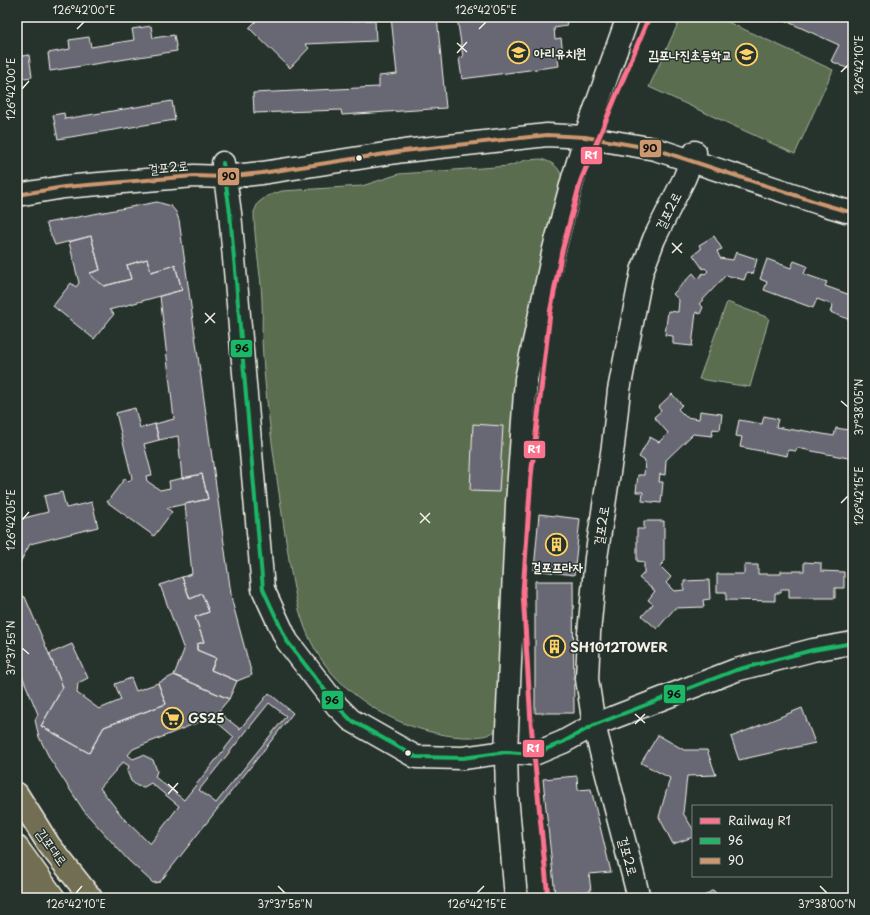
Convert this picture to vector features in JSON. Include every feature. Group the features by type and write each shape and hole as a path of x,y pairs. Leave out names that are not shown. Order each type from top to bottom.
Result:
{"main road":[{"name":"김포대로","path":"17,794 49,846 91,898"},
{"path":"17,848 54,898"},
{"path":"17,862 28,898"}],"street":[{"path":"516,898 507,795 506,752 516,504 526,379 554,249 586,133 628,17"},
{"name":"걸포2로","path":"17,186 67,177 224,170 262,174 404,151 547,135 586,133 655,149 694,156 654,239 642,271 619,390 614,446 596,558 589,633 587,679 594,725 639,898"},
{"path":"694,156 834,198 853,199"},
{"path":"694,156 819,203 846,211 853,211"},
{"path":"224,170 230,213 264,589 287,641 337,706 351,720 416,757 463,758 506,752 534,754 563,742 594,725 736,670 813,650 853,643"},
{"name":"걸포2로","path":"17,195 64,186 194,176 224,170"}],"green space":[{"path":"681,17 717,17 833,70 795,154 649,87"},
{"path":"541,159 556,166 563,181 509,488 502,590 498,730 486,735 474,737 446,735 419,729 397,720 356,696 323,662 308,635 302,620 291,574 269,421 262,350 261,290 254,212 258,203 267,196 282,191 362,186 399,174 509,166 526,160"},
{"path":"727,302 769,318 750,387 699,379"}],"building":[{"path":"260,17 300,17 304,21 333,20 333,17 349,17 349,21 375,20 376,41 305,44 309,48 290,68 249,28"},
{"path":"391,17 437,17 446,108 342,115 341,110 254,113 253,93 379,87 379,76 397,74"},
{"path":"457,17 566,17 567,26 554,28 555,39 561,38 563,53 557,54 559,66 462,79 459,58 463,57"},
{"path":"777,17 853,17 853,71 831,61 839,45"},
{"path":"151,26 153,38 174,35 177,51 50,71 48,53 70,49 69,40 89,37 91,47 134,40 132,29"},
{"path":"29,55 32,77 17,79 17,57"},
{"path":"172,101 175,120 58,139 53,115 64,113 65,119"},
{"path":"157,202 171,206 176,212 179,220 232,601 252,675 237,681 211,670 216,658 197,650 197,644 204,642 195,617 209,612 202,594 190,599 182,577 192,574 185,504 208,499 202,474 182,478 178,436 159,440 155,424 174,419 160,296 182,290 175,265 151,272 147,259 127,265 131,279 104,286 92,277 90,273 100,270 91,236 55,245 46,223"},
{"path":"91,236 100,270 90,273 92,277 104,286 131,279 127,265 147,259 151,272 175,265 182,290 109,310 114,314 94,339 53,306 71,283 76,287 79,283 69,242"},
{"path":"714,236 722,249 717,251 720,258 733,260 736,252 757,259 753,274 747,272 744,280 726,275 699,304 703,307 700,314 696,312 692,346 673,344 673,336 665,335 668,311 678,312 679,300 673,294 693,273 698,279 703,273 705,274 708,271 705,268 703,269 693,255 701,249 699,245"},
{"path":"767,259 791,268 794,261 807,266 804,274 827,282 825,286 853,296 853,321 830,312 833,305 817,299 813,308 764,290 767,282 760,279"},
{"path":"17,312 21,325 17,326"},
{"path":"672,394 682,405 678,409 686,417 699,419 700,411 722,414 720,430 713,429 712,436 693,434 666,460 665,475 660,474 659,482 663,482 661,503 642,501 643,492 636,492 638,475 644,475 645,461 639,457 650,437 659,442 668,433 654,417 661,411 658,407"},
{"path":"135,408 140,428 155,424 159,440 144,444 152,475 146,476 147,481 160,490 170,488 169,481 202,474 208,499 167,508 172,512 154,536 107,502 125,478 129,482 132,478 116,413"},
{"path":"764,416 778,419 776,427 800,431 834,436 836,428 849,430 848,438 853,439 853,459 797,448 796,451 788,450 787,456 740,447 742,437 736,436 739,420 762,424"},
{"path":"473,424 503,426 499,492 470,491"},
{"path":"62,492 66,508 92,502 98,527 30,544 17,568 17,517 20,519 48,512 44,496"},
{"name":"걸포프라자","path":"539,514 580,519 574,575 534,570"},
{"path":"644,521 664,521 664,562 660,566 671,577 666,583 674,591 684,590 684,581 709,580 710,599 703,600 704,607 675,608 657,629 642,616 653,604 648,600 655,591 639,578 644,573 644,562 637,561 637,529 644,529"},
{"path":"804,562 821,563 821,571 844,572 844,588 835,588 835,598 789,598 789,589 781,589 781,593 775,593 775,601 726,600 726,592 717,592 717,574 744,574 744,565 758,565 758,574 781,574 781,571 804,571"},
{"path":"182,577 190,599 202,594 209,612 195,617 204,642 197,644 197,650 216,658 211,670 237,681 229,699 174,675 184,650 160,585"},
{"name":"SH1012TOWER","path":"535,581 573,581 574,713 535,713"},
{"path":"21,595 25,597 63,687 41,726 89,753 104,727 166,704 158,683 174,675 229,699 218,712 240,729 269,693 293,713 160,882 153,883 128,860 84,811 50,759 39,737 35,720 38,714 17,664 17,600","holes":["211,717 234,737 184,800 155,777 157,771 153,760 143,755 133,759 128,755 133,749","123,762 129,766 127,771 131,781 137,786 144,787 151,783 179,806 150,844 125,820 100,788"]},
{"path":"72,644 88,678 78,683 77,693 99,709 121,700 115,684 131,678 136,691 158,683 166,704 104,727 89,753 41,726 63,687 49,654"},
{"path":"269,703 286,716 216,803 199,790"},
{"path":"802,708 815,743 739,760 731,737"},
{"path":"658,735 684,750 707,750 716,775 687,776 683,813 692,827 692,837 673,844 659,817 670,778 641,763"},
{"path":"577,776 578,790 591,789 611,872 589,874 591,891 555,895 543,779"},
{"path":"713,890 721,898 701,898"}],"rail line":[{"name":"R1","path":"548,898 531,723 523,592 531,476 550,313 562,251 581,180 649,17"}],"transit line":[{"name":"90","path":"17,195 64,187 194,176 225,177 262,173 404,151 547,135 585,137 655,149 819,203 846,211 853,211"},
{"name":"96","path":"223,163 230,213 263,589 287,641 337,706 351,720 416,757 463,758 506,752 534,754 563,742 594,725 736,670 813,650 853,643"}],"place":[{"name":"아리유치원","path":"518,53"},
{"name":"김포나진초등학교","path":"747,55"},
{"name":"걸포프라자","path":"557,545"},
{"name":"SH1012TOWER","path":"554,647"},
{"name":"GS25","path":"172,718"}]}
